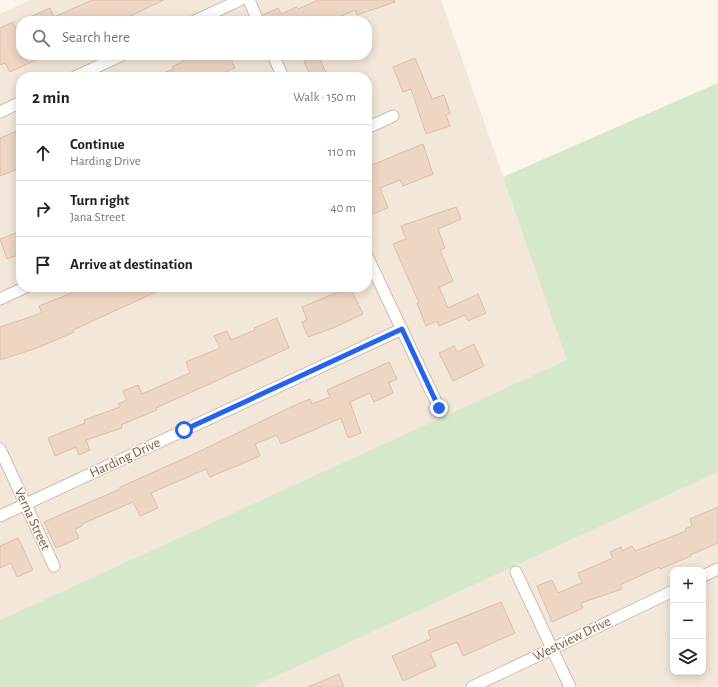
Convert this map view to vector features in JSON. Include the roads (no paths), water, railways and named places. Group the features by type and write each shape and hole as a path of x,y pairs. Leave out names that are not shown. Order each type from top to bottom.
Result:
{"street":[{"path":"206,16 240,0"},
{"path":"249,0 256,16"},
{"path":"86,72 111,60"},
{"path":"276,60 281,72"},
{"path":"0,112 16,104"},
{"path":"372,126 393,116"},
{"path":"372,266 439,408"},
{"path":"0,299 16,292"},
{"name":"Harding Drive","path":"0,516 402,329"},
{"name":"Verna Street","path":"0,449 54,566"},
{"path":"706,575 718,569"},
{"path":"516,572 570,687"},
{"name":"Westview Drive","path":"472,687 670,592"}]}
